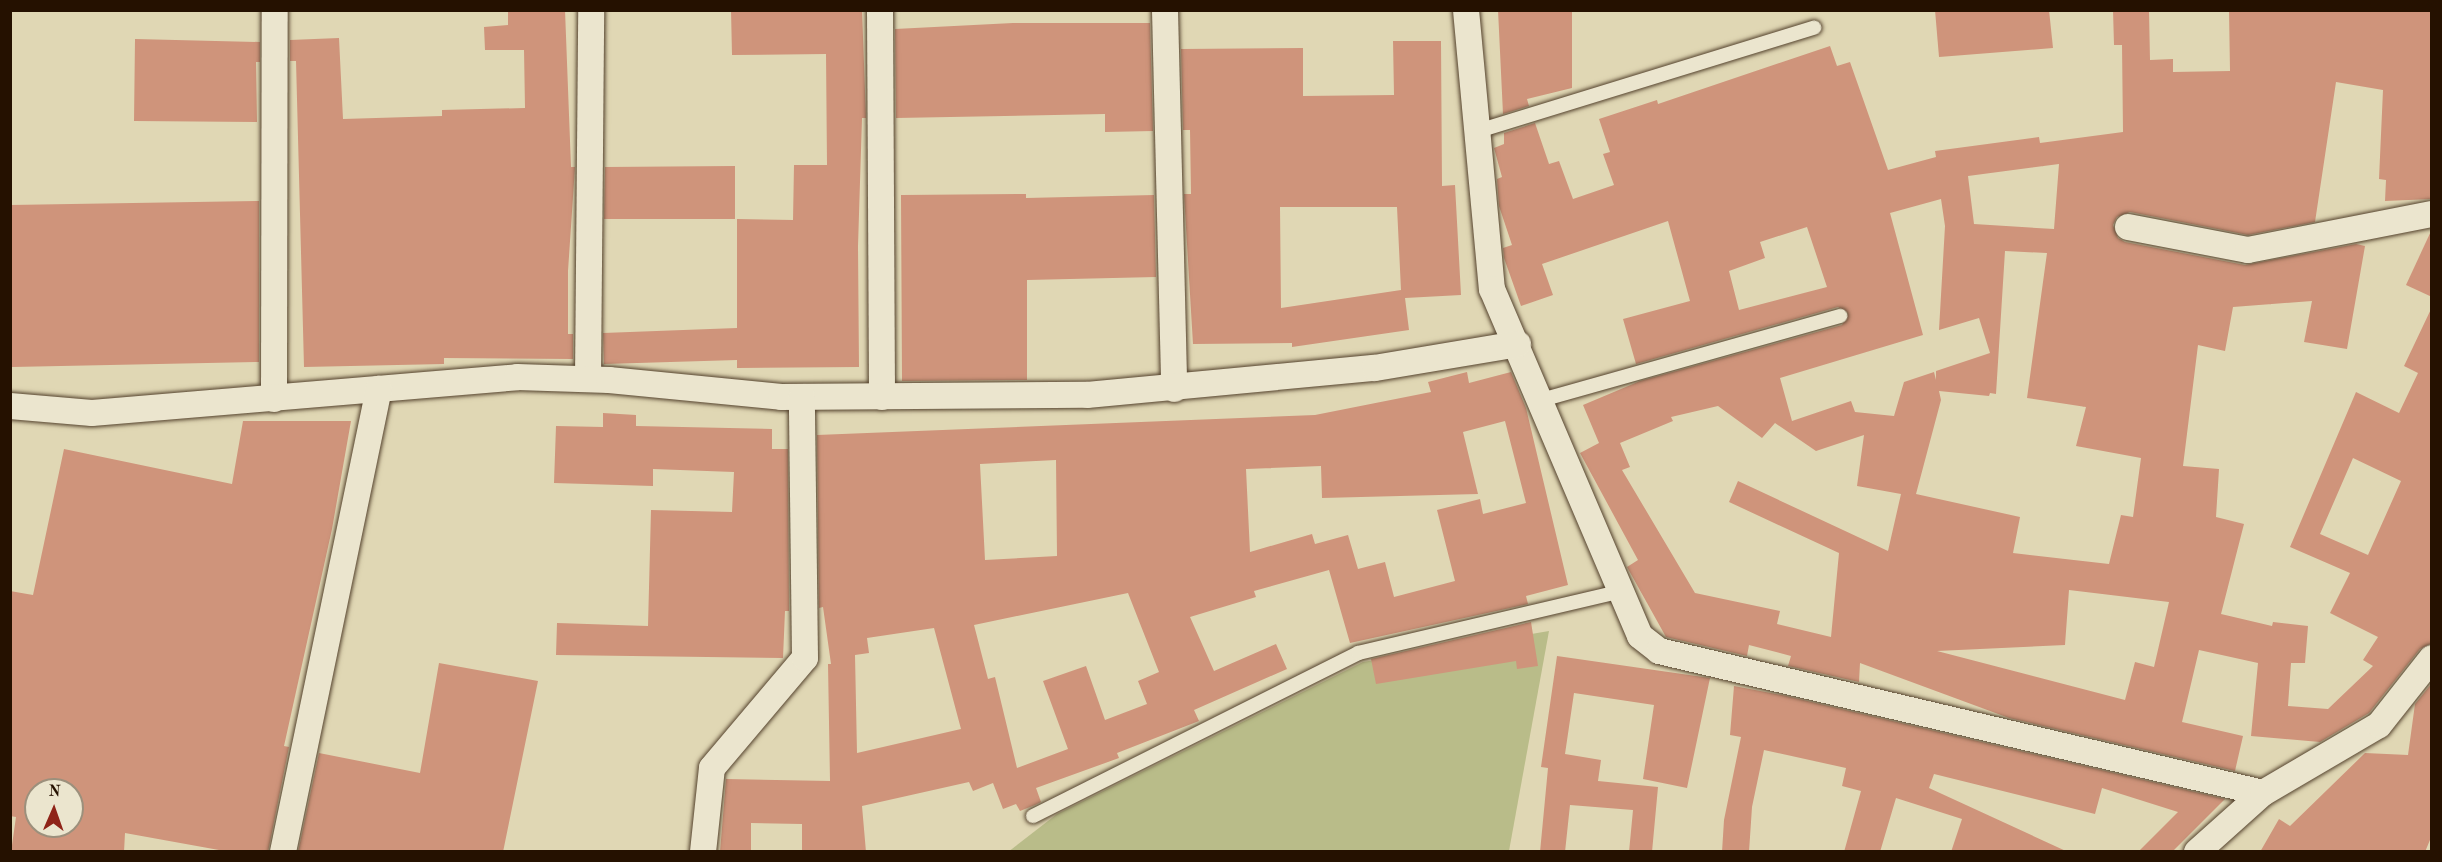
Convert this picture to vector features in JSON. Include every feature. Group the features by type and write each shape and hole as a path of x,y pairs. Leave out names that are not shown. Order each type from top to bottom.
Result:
{"street":[{"path":"274,399 275,10"},
{"path":"588,379 591,10"},
{"path":"880,10 882,397"},
{"path":"1165,10 1174,389"},
{"path":"1466,10 1475,132 1492,289 1518,344 1640,636 1659,651 2262,793"},
{"path":"2128,227 2248,250 2432,214"},
{"path":"10,406 92,413 518,378 588,379 713,393 802,397 1087,395 1174,389 1375,368 1518,344"},
{"path":"283,852 379,389"},
{"path":"703,852 712,768 805,658 802,397"},
{"path":"2197,852 2262,793 2379,724 2432,658"}],"lane":[{"path":"1475,132 1814,28"},
{"path":"1541,400 1840,316"},
{"path":"1033,816 1358,653 1622,591"}],"green space":[{"path":"1549,631 1509,851 1008,852 1057,814 1363,662"}],"building":[{"path":"508,10 565,10 571,167 575,167 568,271 568,334 573,334 573,359 444,358 444,364 304,367 296,61 290,61 290,40 339,38 343,119 442,116 442,110 525,108 524,50 485,50 484,27 508,25"},
{"path":"731,10 862,10 866,118 862,118 858,246 859,367 737,368 737,360 604,364 603,333 737,328 737,219 793,220 794,165 827,165 826,54 732,55"},
{"path":"1498,10 1572,10 1572,88 1527,99 1529,106 1503,114"},
{"path":"1935,10 2049,10 2053,48 1939,57"},
{"path":"2113,10 2149,10 2150,60 2173,59 2173,72 2230,71 2229,10 2432,10 2432,199 2385,201 2386,180 2379,179 2383,90 2336,82 2315,222 2248,235 2130,212 2117,217 2113,225 2118,238 2125,242 2245,265 2356,244 2365,246 2347,349 2304,342 2312,301 2233,307 2225,351 2198,345 2183,466 2219,469 2216,517 2244,524 2221,614 2272,626 2273,622 2308,626 2305,663 2291,663 2288,706 2328,709 2373,666 2363,660 2378,637 2330,613 2350,573 2290,547 2356,392 2399,413 2418,373 2404,366 2432,307 2432,643 2420,649 2369,713 2320,742 2251,736 2258,663 2199,650 2182,722 2243,736 2235,771 2009,718 1860,663 1859,682 1788,666 1791,656 1749,645 1747,656 1666,637 1627,567 1638,560 1580,453 1599,443 1583,405 1640,381 1842,325 1848,313 1838,307 1636,364 1623,319 1690,301 1668,221 1542,264 1553,295 1521,306 1504,258 1503,248 1512,245 1499,206 1497,179 1502,177 1494,148 1504,144 1504,133 1535,123 1549,164 1559,161 1573,199 1614,185 1603,154 1610,152 1599,119 1657,100 1658,104 1830,46 1837,66 1850,62 1888,170 1936,157 1935,151 2039,137 2040,143 2123,132 2122,45 2114,45","holes":["2059,164 2054,229 1974,224 1968,176","1941,199 1945,226 1939,330 1979,318 1990,353 1936,371 1936,380 1934,372 1904,382 1894,416 1855,412 1851,401 1792,421 1780,378 1923,335 1890,213","1807,227 1827,287 1739,310 1729,271 1765,258 1760,242","2005,251 2047,253 2027,398 2086,407 2076,446 2141,458 2133,517 2121,515 2109,564 2013,553 2020,517 1916,494 1941,400 1939,391 1989,396 1990,393 1996,394","1718,406 1762,438 1775,423 1816,451 1864,435 1857,486 1901,494 1888,551 1738,481 1729,502 1839,553 1831,637 1777,624 1780,611 1695,593 1622,470 1630,467 1620,443 1673,421 1671,417","2353,458 2401,481 2368,555 2320,534","2069,590 2169,602 2154,667 2135,662 2125,700 1937,651 2065,645"]},
{"path":"1013,23 1150,23 1153,131 1105,132 1105,114 896,118 895,29"},
{"path":"135,39 260,42 260,62 256,62 257,122 134,121"},
{"path":"1393,41 1441,41 1442,186 1455,185 1461,295 1405,298 1409,330 1292,347 1292,343 1193,344 1184,194 1191,194 1190,130 1183,130 1181,49 1303,48 1303,96 1394,95","holes":["1280,207 1397,207 1401,290 1281,308"]},
{"path":"735,166 735,219 604,219 605,167"},
{"path":"1026,194 1026,198 1154,195 1156,277 1027,280 1027,380 902,381 901,195"},
{"path":"259,201 259,362 12,367 10,205"},
{"path":"2432,229 2432,297 2406,285"},
{"path":"1467,372 1469,383 1511,372 1526,408 1568,585 1526,596 1528,604 1350,643 1329,570 1254,591 1256,597 1190,617 1214,671 1276,644 1287,669 1194,710 1199,721 1117,753 1119,758 1036,788 1041,802 1035,805 1020,811 1016,804 1003,809 993,783 973,791 969,782 862,806 866,852 802,852 802,824 751,823 751,852 720,852 726,779 830,781 828,664 831,664 823,607 819,608 817,435 1315,415 1431,392 1428,382","holes":["1505,421 1526,503 1483,514 1480,499 1437,510 1455,581 1394,597 1385,562 1358,569 1348,535 1315,544 1312,534 1250,552 1246,469 1321,466 1322,498 1478,494 1463,432","1056,460 1057,556 985,560 980,464","1128,593 1159,672 1138,681 1147,704 1105,720 1086,666 1043,681 1068,749 1017,768 995,677 988,679 974,625","934,628 961,729 857,753 855,655 869,653 867,638"]},
{"path":"603,413 636,415 636,426 772,429 772,449 788,449 789,611 785,611 783,658 556,655 557,623 648,626 651,510 732,512 734,472 653,469 653,486 554,483 556,426 603,427"},
{"path":"243,421 351,421 332,529 284,746 289,747 268,852 230,852 125,833 124,852 11,852 16,817 10,816 10,591 33,595 64,449 232,484"},
{"path":"1531,622 1538,666 1517,669 1516,661 1376,684 1371,659"},
{"path":"1557,656 1710,678 1687,788 1643,779 1654,705 1574,693 1565,754 1601,760 1598,781 1658,787 1652,852 1629,852 1633,810 1570,805 1565,852 1540,852 1548,768 1541,767"},
{"path":"439,663 538,681 503,852 298,852 319,753 420,773"},
{"path":"2432,683 2432,835 2425,852 2260,852 2279,819 2290,826 2365,753 2408,755 2415,704"},
{"path":"1734,686 1782,695 2225,799 2172,852 2138,852 2178,812 2102,788 2095,814 1934,774 1929,788 2068,852 1951,852 1962,819 1896,798 1880,852 1844,852 1861,791 1842,786 1846,768 1764,750 1752,807 1749,852 1722,852 1724,820 1741,737 1730,735"}]}
